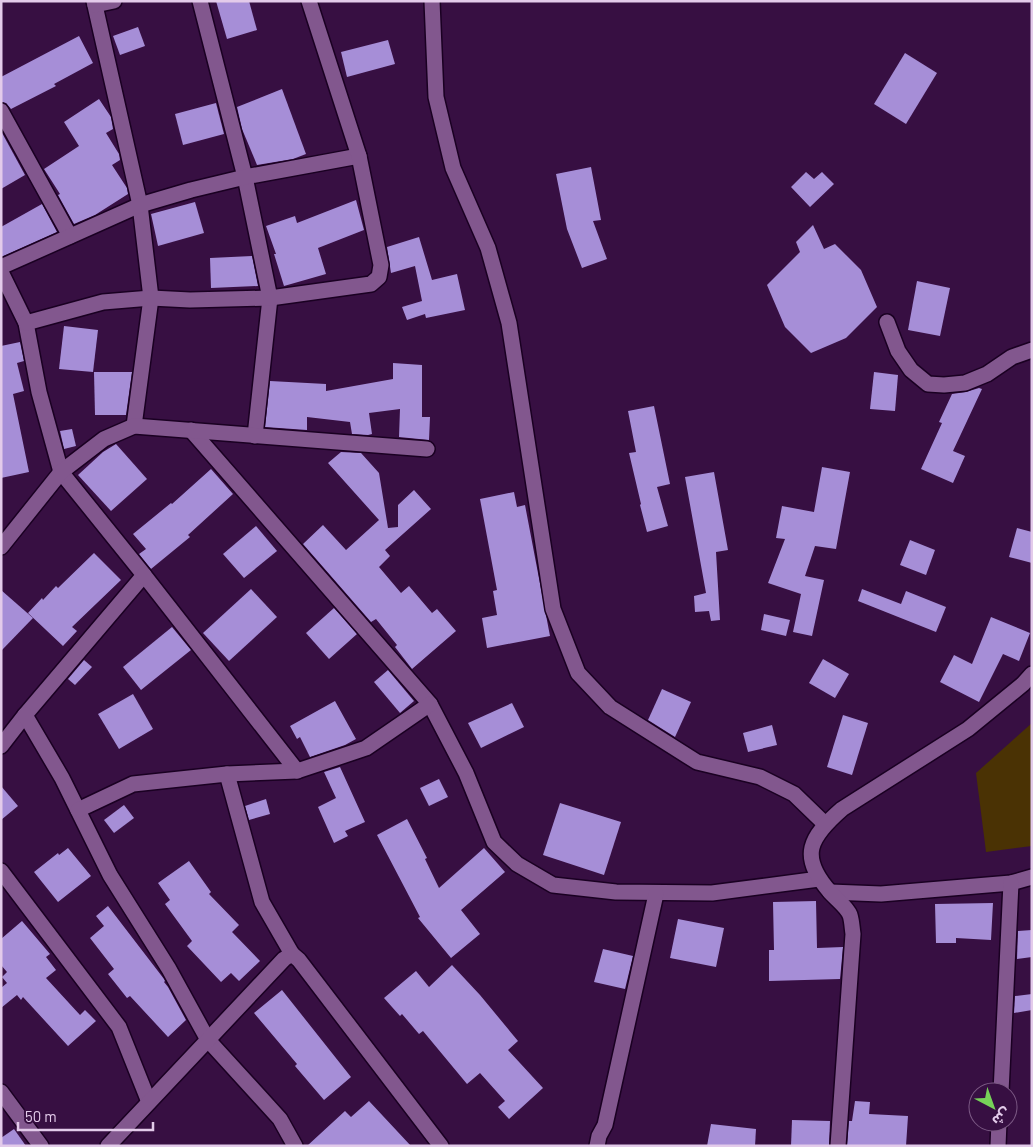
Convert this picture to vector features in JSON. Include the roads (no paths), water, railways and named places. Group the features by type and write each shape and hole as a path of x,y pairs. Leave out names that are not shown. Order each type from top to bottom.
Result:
{"street":[{"path":"114,1 94,3 140,205 152,298 134,426"},
{"path":"200,1 246,177 270,298 255,436"},
{"path":"26,323 103,302 152,298 190,300 270,298 371,284 379,277 381,266 360,156 309,1"},
{"path":"432,1 436,97 453,168 488,248 509,323 553,609 578,673 610,707 697,762 760,777 794,794 825,824"},
{"path":"1,111 70,236"},
{"path":"1,267 140,205 246,177 360,156"},
{"path":"1,272 26,323 38,392 61,472 297,771"},
{"path":"887,322 898,351 911,370 928,384 965,383 987,374 1012,357 1032,350"},
{"path":"1,547 61,472 104,439 134,426 427,450"},
{"path":"191,430 430,704 466,774 494,842 517,864 553,885 656,894 712,893 818,879"},
{"path":"1,746 144,575"},
{"path":"838,1146 853,934 850,914 818,879 812,861 812,841 825,824 842,809 968,729 1023,684 1032,674"},
{"path":"78,810 133,784 227,774 297,771 366,748 430,704"},
{"path":"25,715 62,778 110,876 169,969 208,1040 280,1119 295,1146"},
{"path":"227,774 262,902 292,954 300,960 441,1146"},
{"path":"1,871 119,1027 149,1102"},
{"path":"830,892 882,894 1011,883 1032,877"},
{"path":"1001,1082 1011,883"},
{"path":"597,1146 599,1136 605,1125 656,894"},
{"path":"108,1146 284,959 292,954"},
{"path":"1,1092 41,1146"},
{"path":"998,1146 999,1132"}]}
